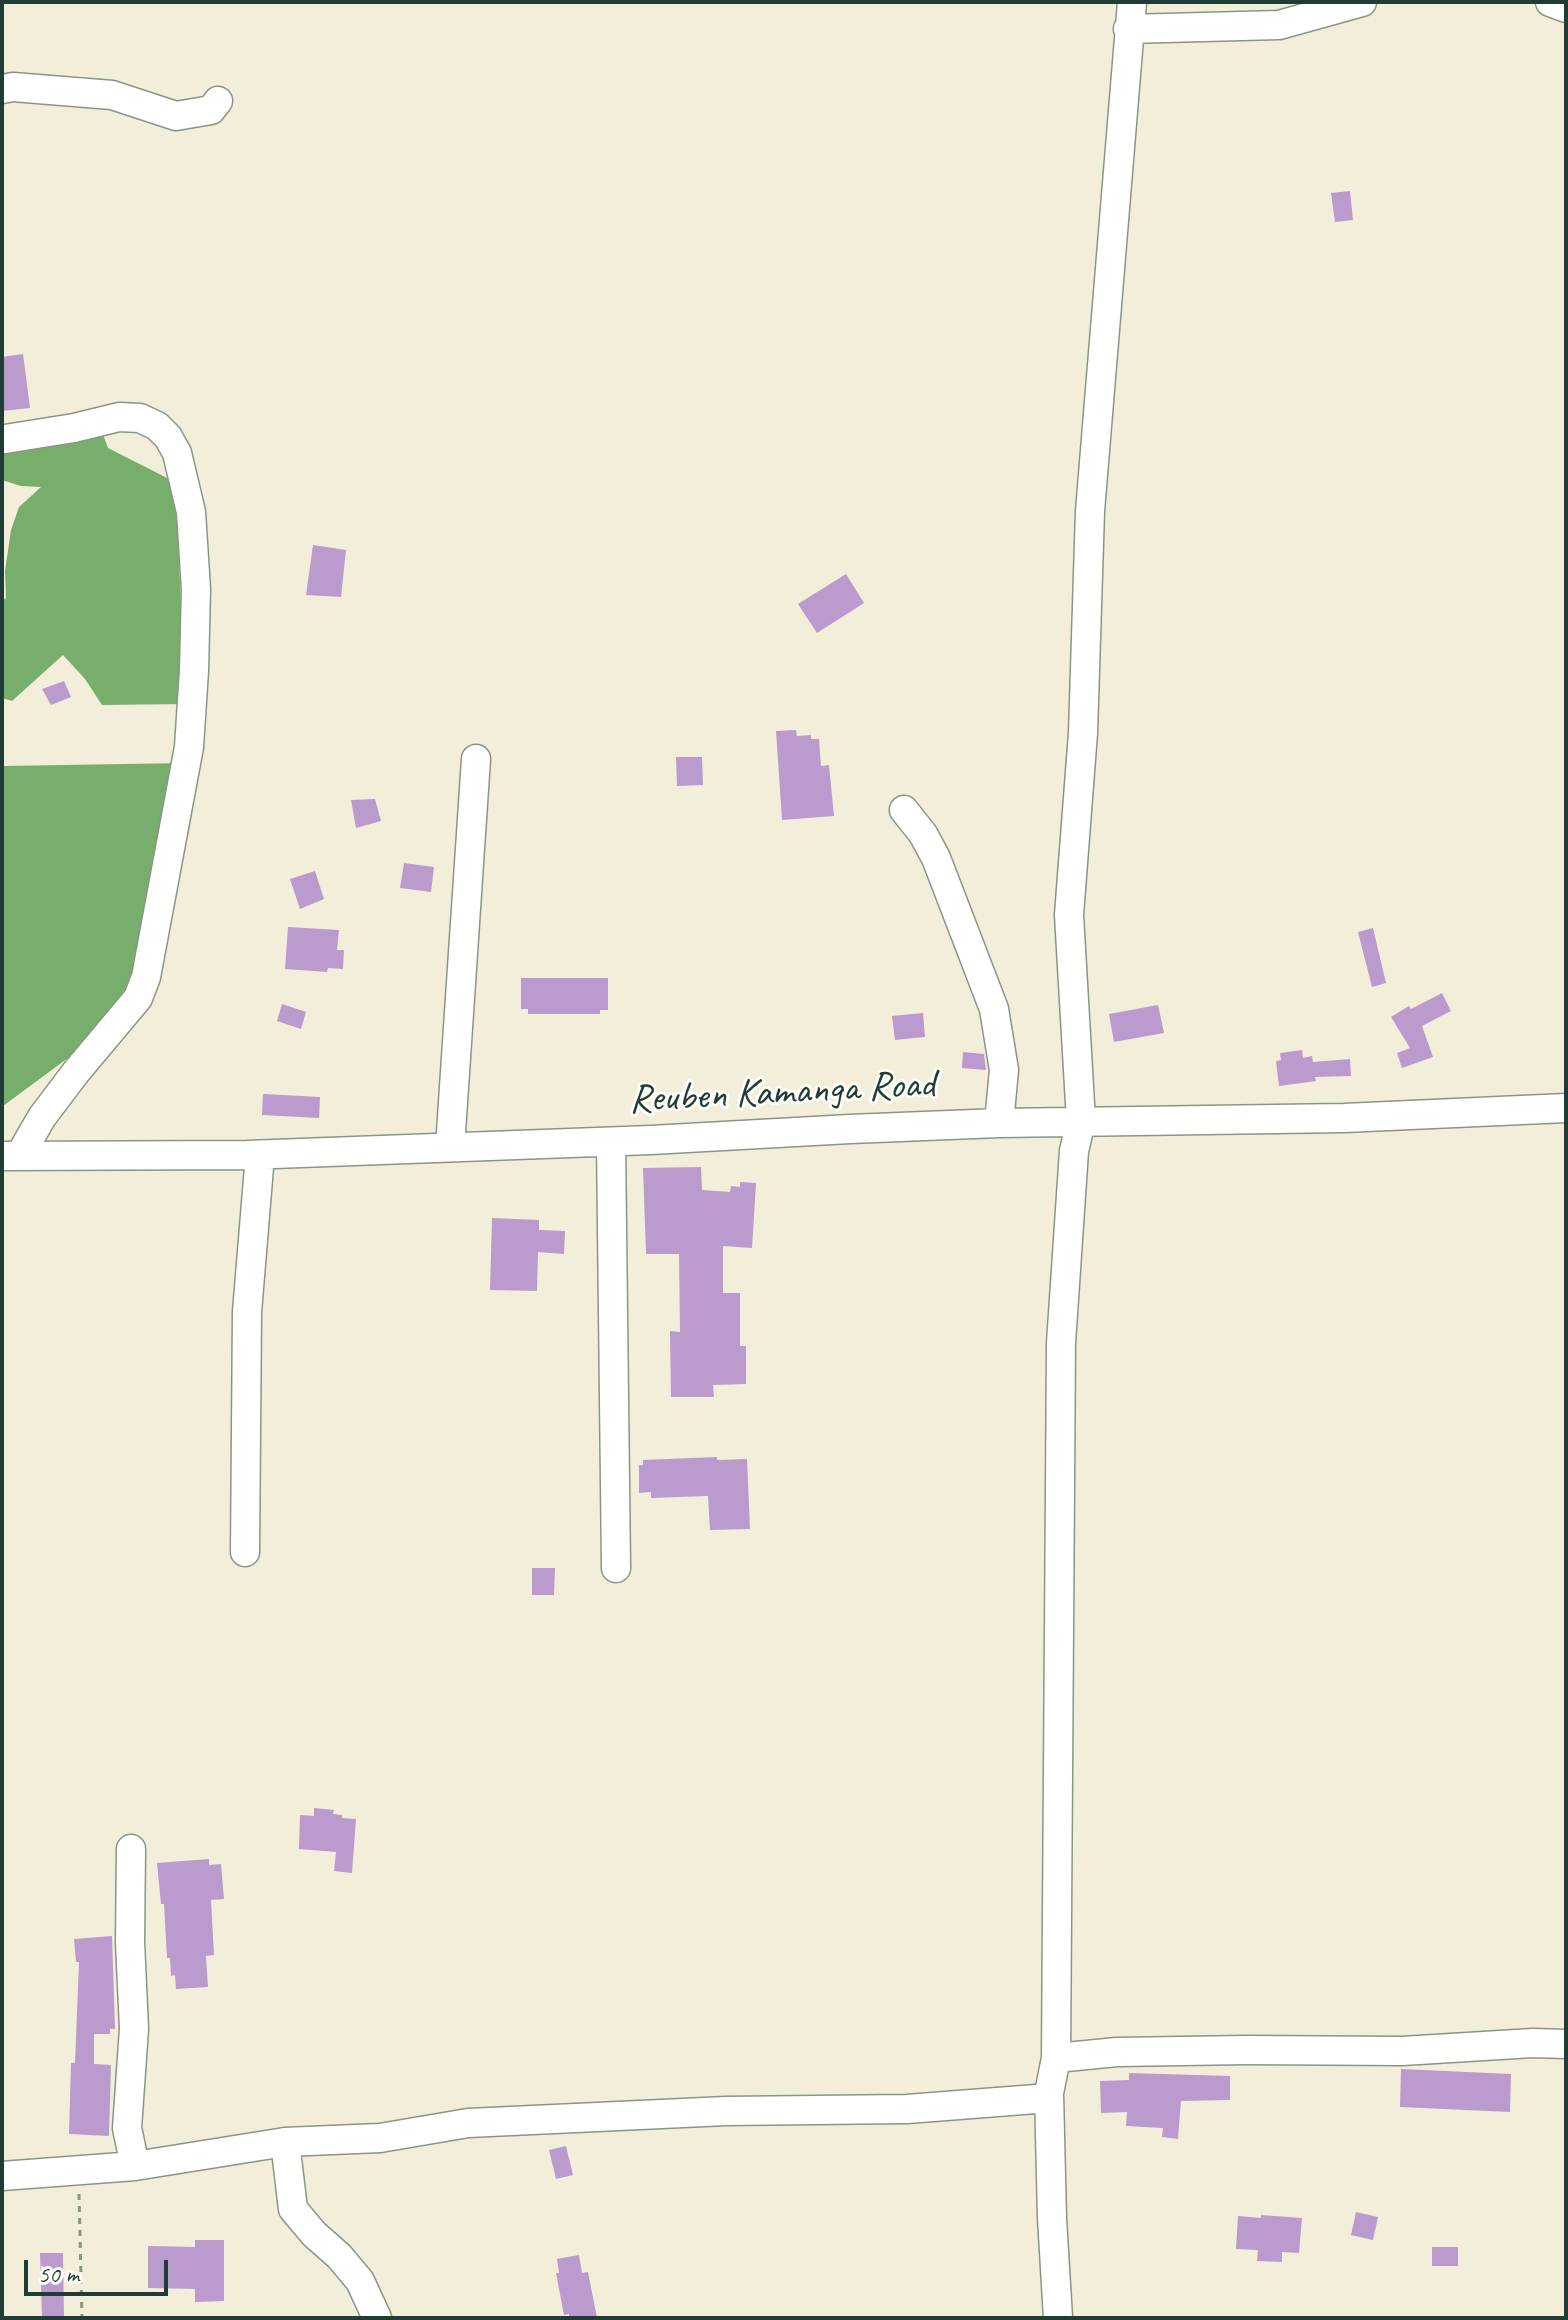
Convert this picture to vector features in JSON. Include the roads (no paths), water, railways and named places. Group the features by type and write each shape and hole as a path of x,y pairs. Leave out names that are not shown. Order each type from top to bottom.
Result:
{"street":[{"path":"1058,2318 1049,2098 1056,2058 1061,1343 1074,1151 1081,1121 1069,915 1083,733 1090,511 1130,15 1279,25 1362,2"},
{"path":"1550,2 1566,8"},
{"path":"2,89 13,87 112,95 176,116 211,110 218,101"},
{"path":"5,439 119,417 140,418 157,426 177,453 191,512 196,589 189,747 146,977 138,998 11,1156"},
{"path":"450,1147 476,759"},
{"path":"904,810 923,834 936,858 994,1009 1004,1070 999,1123"},
{"name":"Reuben Kamanga Road","path":"11,1156 260,1155 999,1123 1344,1118 1566,1108"},
{"path":"611,1142 616,1568"},
{"path":"245,1552 247,1312 260,1155"},
{"path":"131,1849 130,1942 134,2029 127,2128 135,2166"},
{"path":"1056,2058 1117,2052 1402,2051 1533,2043 1566,2044"},
{"path":"2,2176 135,2166 285,2142 380,2138 468,2123 726,2111 907,2109 1049,2098"},
{"path":"285,2142 293,2209 360,2281 377,2318"}]}
